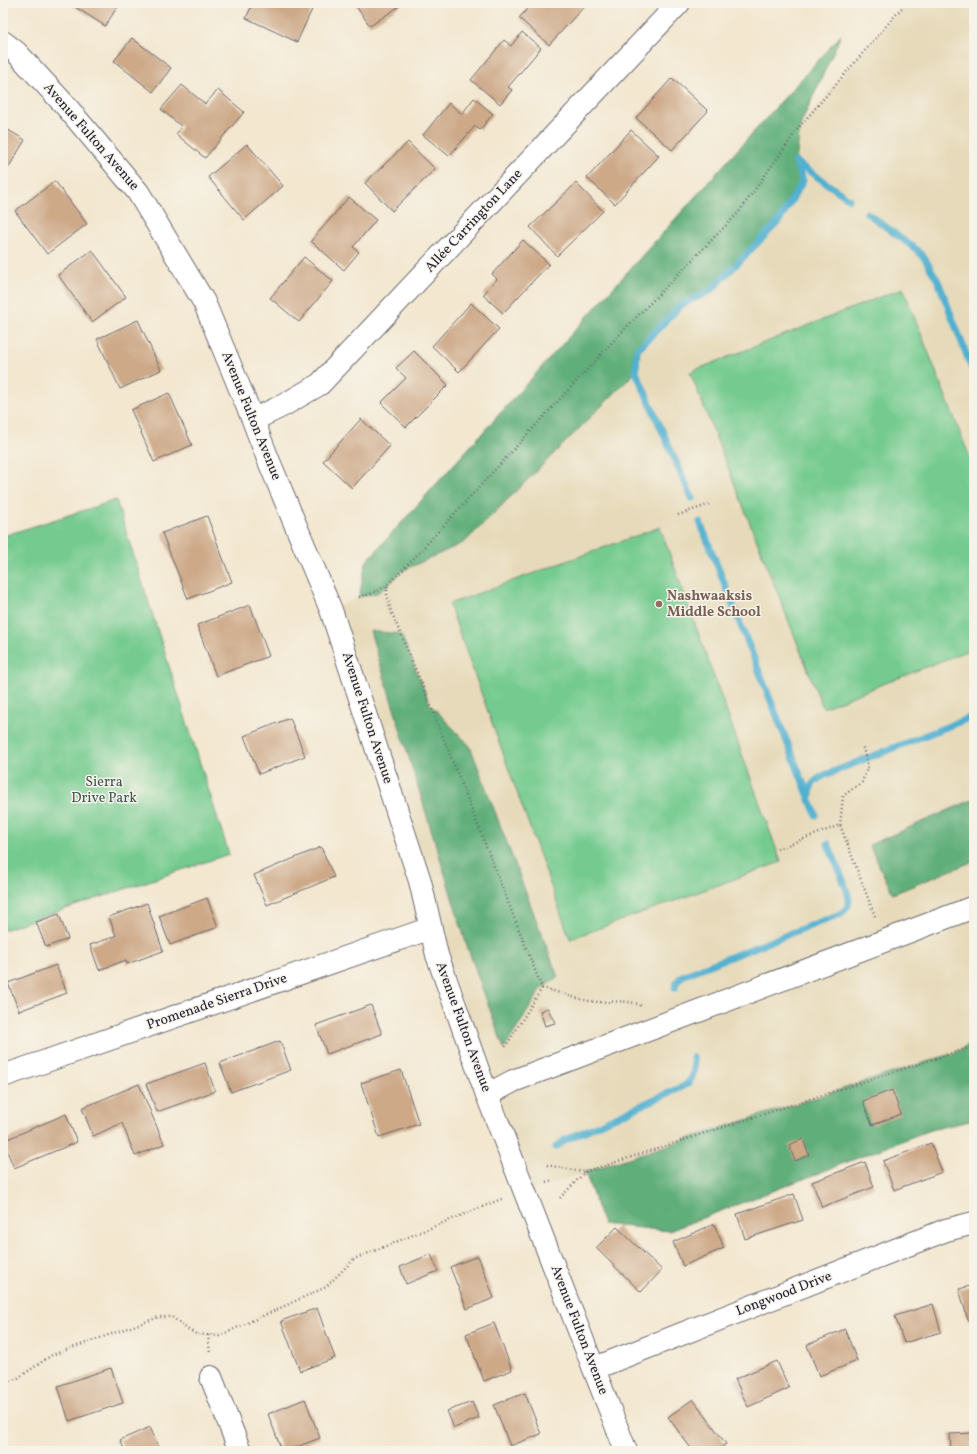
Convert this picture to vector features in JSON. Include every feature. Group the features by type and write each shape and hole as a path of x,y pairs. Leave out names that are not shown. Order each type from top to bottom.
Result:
{"street":[{"name":"Allée Carrington Lane","path":"253,420 320,384 679,3"},
{"name":"Avenue Fulton Avenue","path":"3,42 16,52 65,105 138,192 204,302 331,610 420,881 437,956 487,1095 595,1368 626,1451"},
{"path":"487,1095 514,1081 974,907"},
{"name":"Promenade Sierra Drive","path":"3,1076 431,928"},
{"name":"Longwood Drive","path":"595,1368 946,1230 974,1223"},
{"path":"211,1377 240,1451"}],"path":[{"path":"359,597 377,593 387,586 617,337 739,212 800,126 906,3"},
{"path":"678,515 710,504"},
{"path":"387,586 387,597 391,611 430,704 542,988"},
{"path":"862,745 868,766 862,782 843,796 840,825 877,921"},
{"path":"776,849 840,825"},
{"path":"542,988 594,1002 633,1002 640,1004 644,1009"},
{"path":"504,1049 542,988"},
{"path":"560,1198 585,1172 974,1046"},
{"path":"547,1165 585,1172"},
{"path":"3,1384 18,1378 52,1355 159,1317 172,1316 187,1329 196,1334 219,1336 326,1287 354,1259 508,1197"}],"shaded area":[{"name":"Nashwaaksis Middle School","path":"905,3 974,3 974,1046 585,1172 526,1193 331,610 359,597 377,593 800,126"}],"green space":[{"path":"841,35 800,126 796,162 803,181 779,221 710,291 682,304 637,350 636,372 465,542 402,571 387,586 377,593 359,597 366,562"},
{"path":"903,288 974,468 974,648 823,708 690,372"},
{"name":"Sierra Drive Park","path":"116,500 229,854 3,930 3,536"},
{"path":"660,527 781,862 570,939 449,604"},
{"path":"370,631 401,634 430,704 470,746 558,977 542,988 504,1049 467,946"},
{"path":"974,799 974,861 893,894 869,845"},
{"path":"974,1040 974,1120 930,1130 669,1231 603,1224 585,1172 957,1052"}],"building":[{"path":"69,3 120,3 105,26"},
{"path":"253,3 309,3 314,5 297,42 246,18"},
{"path":"354,3 404,3 370,26"},
{"path":"533,3 587,3 549,45 519,18"},
{"path":"522,32 541,48 508,87 512,90 500,104 471,80 504,40 511,46"},
{"path":"132,38 171,68 153,92 114,61"},
{"path":"672,78 708,111 672,150 636,118"},
{"path":"182,85 205,104 218,90 244,112 205,158 176,134 182,127 161,109"},
{"path":"474,98 493,114 480,130 475,126 449,156 423,135 449,103 462,114"},
{"path":"3,127 25,140 4,175 3,174"},
{"path":"631,130 659,156 615,204 587,178"},
{"path":"408,142 435,169 392,211 365,183"},
{"path":"247,144 283,186 244,220 208,177"},
{"path":"55,181 87,224 47,254 15,211"},
{"path":"576,183 603,211 557,256 530,227"},
{"path":"349,197 376,220 353,247 359,252 344,270 311,241"},
{"path":"523,240 549,264 503,313 483,295 497,279 492,274"},
{"path":"92,250 126,297 92,322 58,275"},
{"path":"304,257 333,281 299,322 270,298"},
{"path":"471,303 499,329 459,372 432,346"},
{"path":"138,320 161,370 120,389 97,339"},
{"path":"414,351 448,385 406,427 381,403 406,378 396,368"},
{"path":"169,393 192,445 154,462 131,410"},
{"path":"361,419 390,446 352,488 323,461"},
{"path":"207,516 232,582 188,599 162,533"},
{"path":"250,605 269,656 216,676 197,625"},
{"path":"290,718 305,756 259,774 244,736"},
{"path":"321,847 334,877 267,905 254,875"},
{"path":"207,898 218,927 170,945 159,916"},
{"path":"147,903 163,951 127,964 126,960 99,970 90,945 116,936 109,917"},
{"path":"59,914 68,939 46,947 36,922"},
{"path":"56,965 67,993 19,1011 8,983"},
{"path":"371,1005 382,1034 327,1054 316,1025"},
{"path":"548,1008 555,1023 545,1026 540,1011"},
{"path":"280,1041 291,1070 231,1092 220,1063"},
{"path":"205,1063 215,1091 157,1112 146,1084"},
{"path":"401,1070 419,1124 379,1137 361,1083"},
{"path":"139,1084 164,1144 135,1156 122,1123 93,1136 82,1108"},
{"path":"892,1090 901,1114 872,1125 863,1101"},
{"path":"974,1099 974,1121 973,1121 970,1100"},
{"path":"66,1114 77,1142 14,1168 3,1141"},
{"path":"803,1139 809,1155 795,1161 789,1145"},
{"path":"931,1143 942,1172 894,1190 883,1161"},
{"path":"865,1162 874,1187 822,1207 812,1182"},
{"path":"794,1194 803,1220 745,1239 737,1214"},
{"path":"714,1224 724,1248 683,1266 673,1242"},
{"path":"617,1227 662,1270 641,1292 596,1248"},
{"path":"431,1254 438,1271 406,1284 400,1267"},
{"path":"478,1256 494,1298 467,1309 450,1267"},
{"path":"974,1285 974,1319 968,1320 959,1289"},
{"path":"933,1304 941,1332 904,1343 895,1316"},
{"path":"317,1308 335,1358 300,1371 281,1321"},
{"path":"494,1323 512,1370 484,1381 466,1334"},
{"path":"845,1329 857,1361 819,1376 807,1345"},
{"path":"777,1361 789,1388 748,1407 735,1379"},
{"path":"111,1368 123,1403 69,1421 58,1386"},
{"path":"525,1393 541,1434 510,1446 494,1405"},
{"path":"305,1399 320,1438 286,1451 282,1451 268,1414"},
{"path":"693,1399 726,1444 717,1451 693,1451 668,1417"},
{"path":"472,1402 479,1418 454,1428 447,1411"},
{"path":"150,1427 160,1451 125,1451 120,1440"},
{"path":"974,1433 974,1451 951,1451 950,1434"}],"waterway":[{"path":"796,162 849,199"},
{"path":"692,498 636,372 637,350 682,304 710,291 779,221 803,181 796,162"},
{"path":"867,213 917,250 925,259 938,281 974,374"},
{"path":"700,522 816,815"},
{"path":"810,795 811,788 814,783 825,775 974,716"},
{"path":"675,988 676,983 682,976 840,914 845,910 849,903 849,896 828,844"},
{"path":"556,1147 565,1140 684,1086 692,1077 694,1066 693,1057"}],"place":[{"name":"Nashwaaksis Middle School","path":"659,604"}]}
